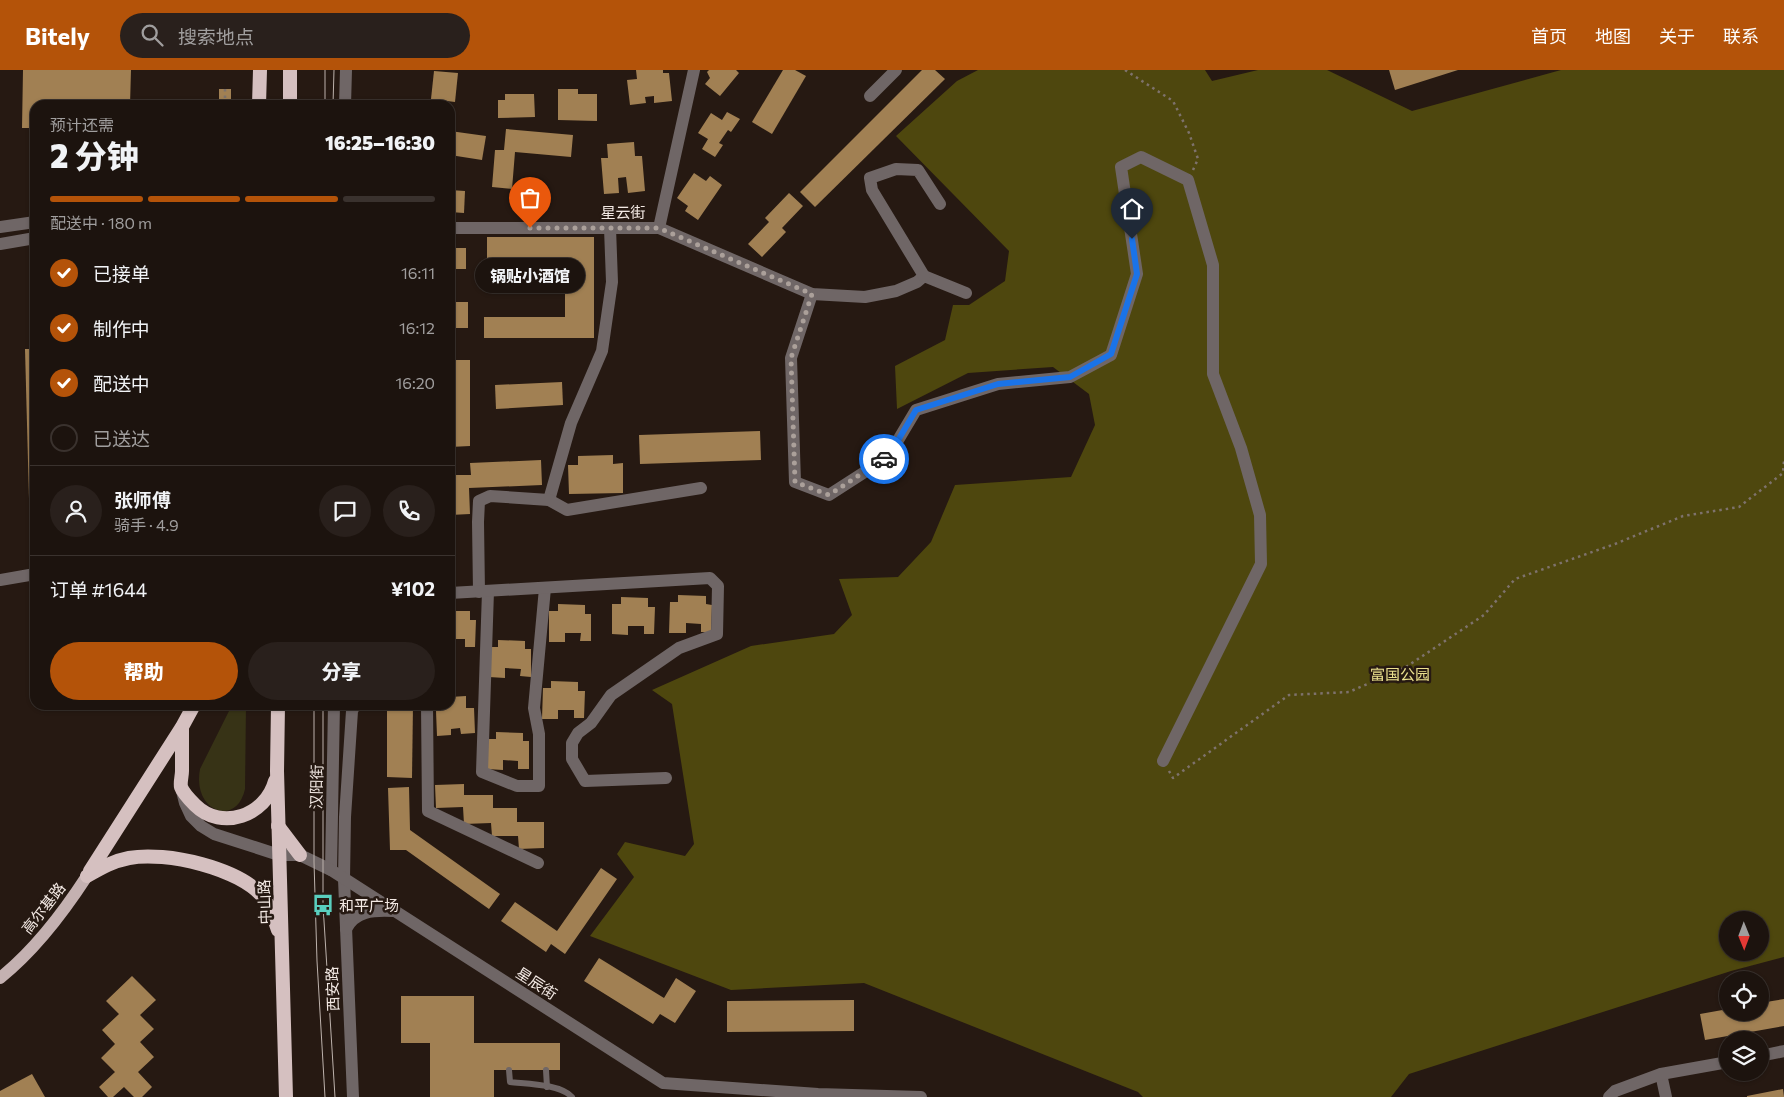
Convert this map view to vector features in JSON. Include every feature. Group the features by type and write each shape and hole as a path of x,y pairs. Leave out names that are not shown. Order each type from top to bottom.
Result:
{"highway":[{"path":"259,100 260,70"},
{"path":"290,70 290,100"},
{"path":"87,876 191,710"},
{"name":"中山路","path":"278,710 278,826 286,1097"},
{"path":"182,727 181,787 200,810 212,816 226,819 252,812 270,794 277,771"},
{"path":"278,826 300,855"},
{"path":"87,876 109,863 130,858 153,857 180,860 228,872 249,883 265,899 282,940"}],"main road":[{"name":"高尔基路","path":"0,978 38,942 70,902 87,876"}],"street":[{"path":"345,100 346,70"},
{"path":"659,228 694,70"},
{"path":"870,96 896,70"},
{"path":"924,276 917,282 896,291 865,297 812,294 791,358 795,482 829,495 888,457 916,410 998,384 1070,377 1111,354 1137,274 1121,167 1140,157 1188,180 1213,265 1213,374 1242,448 1260,515 1261,564 1164,761"},
{"path":"940,204 918,170 896,169 870,178 872,190 924,276 966,293"},
{"path":"0,228 30,223"},
{"name":"星云街","path":"455,228 659,228 812,294"},
{"path":"548,500 571,422 602,351 612,282 610,228"},
{"path":"0,244 30,239"},
{"path":"545,588 534,708 539,734 538,786 516,786 482,772 483,591 479,501 490,496 548,500 568,510 701,488"},
{"path":"0,580 30,575"},
{"path":"455,593 710,578 718,586 718,634 679,648 611,695 591,724 578,733 572,743 572,759 585,781 666,778"},
{"name":"汉阳街","path":"331,870 334,710"},
{"name":"西安路","path":"352,710 345,817 344,879 353,1097"},
{"path":"427,710 428,810 538,863"},
{"name":"星辰街","path":"181,787 191,816 201,826 214,834 279,855 300,855 331,870 663,1083 818,1096 921,1097"},
{"path":"346,930 350,921 356,916 367,912 395,912"},
{"path":"1769,1054 1784,1051"},
{"path":"1608,1097 1615,1091 1661,1074 1719,1064"},
{"path":"1661,1074 1666,1097"}],"lane":[{"path":"509,1070 510,1082 558,1088 572,1097"},
{"path":"546,1070 546,1087"}],"path":[{"path":"1125,70 1173,101 1189,133 1198,159 1188,180"},
{"path":"225,89 225,100"},
{"path":"1164,761 1173,778 1289,695 1350,692 1406,667 1484,615 1515,579 1615,544 1683,516 1739,507 1783,473 1784,461"}],"shaded area":[{"path":"230,710 246,710 245,789 240,801 233,808 225,811 216,810 209,805 203,796 199,784 200,769"}],"green space":[{"name":"富国公园","path":"978,70 1205,70 1212,81 1258,70 1327,70 1412,111 1561,70 1784,70 1784,957 1769,961 1769,911 1719,911 1719,961 1769,961 1731,971 1719,971 1719,975 1409,1074 1391,1097 1143,1097 1138,1092 864,983 731,990 590,936 634,877 617,854 625,842 685,856 694,844 672,704 652,690 751,646 834,634 852,615 839,579 898,577 931,542 955,485 1071,477 1095,425 1089,394 1053,367 968,373 897,409 895,366 945,340 953,305 969,305 1005,281 1009,251 896,136 957,81"}],"building":[{"path":"23,70 131,70 130,100 30,100 30,128 22,128"},
{"path":"636,70 663,70 663,73 669,73 672,101 654,103 654,96 645,97 646,103 630,105 627,80 637,79"},
{"path":"709,70 736,70 739,73 720,96 705,84 710,78 707,72"},
{"path":"783,70 795,70 806,76 772,134 752,122"},
{"path":"922,70 935,70 945,79 815,207 800,192"},
{"path":"1389,70 1458,70 1395,90"},
{"path":"434,71 458,73 455,102 455,100 431,99"},
{"path":"219,89 231,89 231,100 219,100"},
{"path":"558,89 578,89 578,94 597,94 597,121 558,120"},
{"path":"505,94 534,94 535,117 498,118 498,100 505,100"},
{"path":"727,112 740,119 731,132 728,130 719,143 723,145 715,157 702,149 708,139 698,133 711,113 722,120"},
{"path":"506,129 573,135 571,157 515,152 512,189 492,187 495,150 504,150"},
{"path":"455,132 486,136 482,160 455,156"},
{"path":"634,142 635,156 642,156 645,191 628,193 626,177 618,178 619,193 604,194 601,158 608,158 607,144"},
{"path":"694,173 706,181 710,176 722,185 698,220 685,211 688,206 677,198"},
{"path":"455,190 465,191 464,213 455,212"},
{"path":"789,193 803,206 782,228 786,232 762,257 748,244 769,222 765,218"},
{"path":"487,237 594,237 594,338 484,338 484,317 565,317 565,266 487,266"},
{"path":"455,248 466,248 466,269 455,269"},
{"path":"455,302 468,302 468,328 455,328"},
{"path":"25,349 30,349 29,499"},
{"path":"455,360 470,360 470,446 455,447"},
{"path":"562,382 563,405 496,409 495,385"},
{"path":"760,431 761,460 640,464 639,435"},
{"path":"613,455 613,464 623,463 623,493 569,494 568,465 578,465 578,456"},
{"path":"541,460 542,485 469,488 470,514 455,515 455,475 471,475 470,463"},
{"path":"678,595 706,596 706,604 712,605 711,632 701,632 701,624 686,623 686,633 669,633 670,602 678,602"},
{"path":"621,597 648,598 648,607 655,607 654,634 644,634 644,626 628,626 628,635 612,634 612,604 621,604"},
{"path":"558,604 585,605 585,614 591,614 591,641 580,641 581,633 565,633 565,642 549,642 549,611 558,611"},
{"path":"455,611 470,611 470,620 476,620 475,647 465,647 465,639 455,639"},
{"path":"498,640 525,641 525,649 531,649 531,677 520,676 521,669 505,668 505,678 489,677 489,647 498,647"},
{"path":"551,681 578,682 578,691 585,691 584,718 574,718 574,710 558,710 558,719 542,719 543,688 551,688"},
{"path":"466,696 466,708 474,708 475,733 461,734 460,728 451,729 451,735 437,736 436,711 455,710 455,697"},
{"path":"387,710 413,710 412,778 387,777"},
{"path":"496,732 523,733 523,741 529,741 529,769 518,769 518,761 503,760 503,770 487,769 487,739 496,739"},
{"path":"464,784 464,795 493,795 493,808 517,808 517,822 544,822 544,848 519,849 518,836 492,836 491,823 464,824 463,807 436,808 435,785"},
{"path":"409,787 410,830 500,894 489,909 406,850 390,850 388,788"},
{"path":"601,868 617,879 565,954 551,944 546,952 501,921 515,902 557,931"},
{"path":"599,958 664,998 676,978 696,991 675,1023 660,1014 653,1024 584,981"},
{"path":"132,976 156,1000 140,1015 154,1029 140,1042 154,1057 138,1072 152,1087 142,1097 134,1097 124,1087 113,1097 108,1097 99,1087 115,1072 101,1058 115,1044 102,1030 119,1014 106,1001"},
{"path":"401,996 474,996 474,1043 560,1043 560,1070 494,1070 494,1097 430,1097 430,1043 401,1043"},
{"path":"1784,999 1784,1026 1756,1031 1719,1031 1719,1038 1705,1040 1700,1014 1719,1011 1719,1021 1769,1021 1769,1002"},
{"path":"854,1000 854,1031 727,1032 727,1001"},
{"path":"32,1074 45,1097 0,1097 0,1091"},
{"path":"1783,1089 1784,1097 1747,1097 1747,1096"}],"tram line":[{"path":"325,70 325,100"},
{"path":"333,100 334,70"},
{"path":"314,710 314,862 317,961 325,1097"},
{"path":"323,710 323,905 335,1097"}],"way so far":[{"path":"530,228 659,228 812,294 791,358 795,482 829,495 884,459"}],"place":[{"name":"锅贴小酒馆","path":"530,228"},
{"name":"和平广场","path":"323,905"}],"route":[{"path":"884,459 888,457 916,410 998,384 1070,377 1111,354 1137,274 1132,239"}]}
